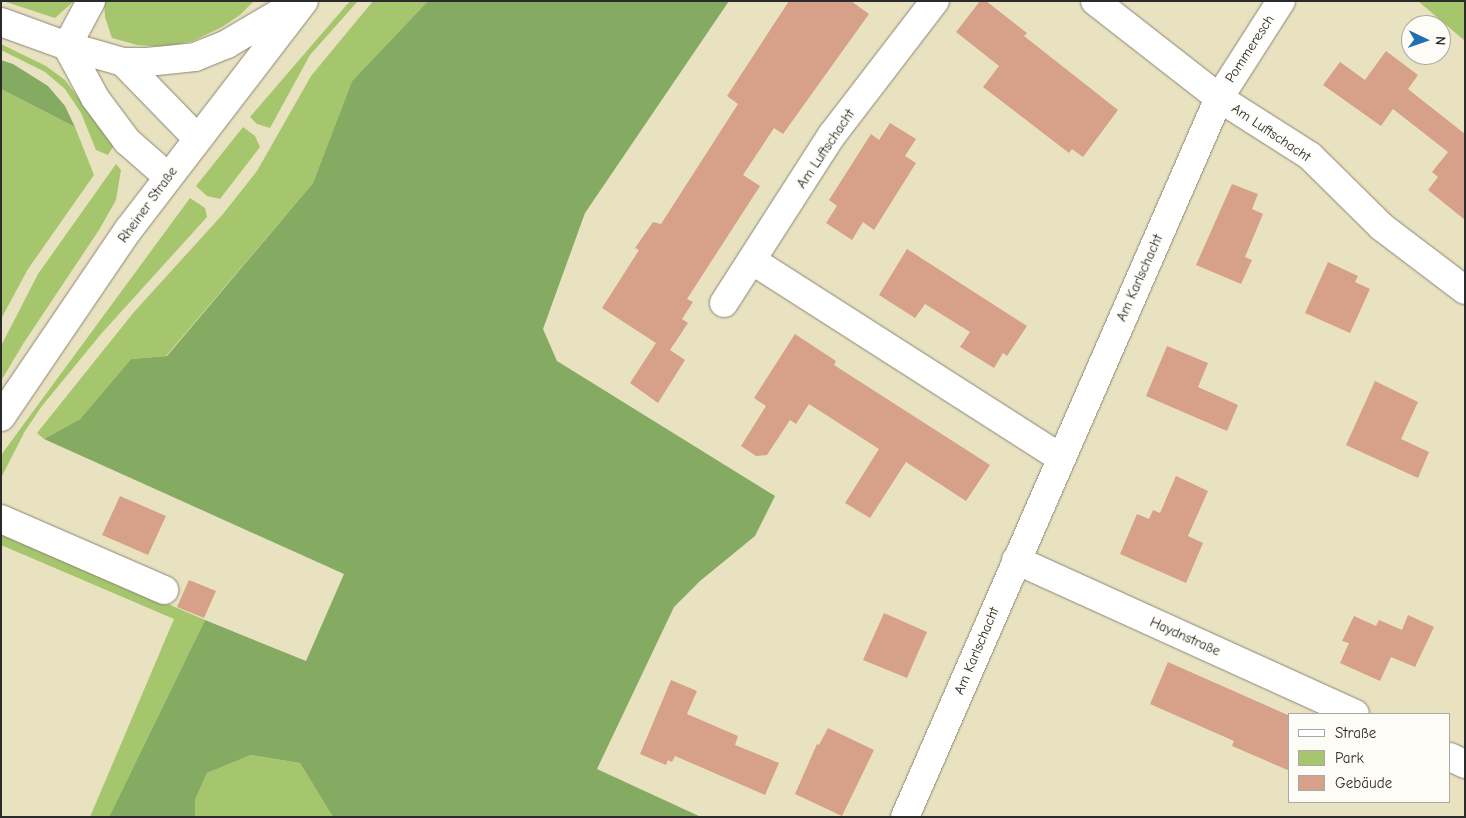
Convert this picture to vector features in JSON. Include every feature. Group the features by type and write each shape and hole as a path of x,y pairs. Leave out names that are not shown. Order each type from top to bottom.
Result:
{"street":[{"path":"67,46 91,1"},
{"path":"1,22 67,46 123,62 147,62 195,57 227,44 300,1"},
{"name":"Rheiner Straße","path":"1,417 129,230 197,138 304,1"},
{"name":"Am Luftschacht","path":"724,303 754,261 832,136 936,1"},
{"name":"Am Luftschacht","path":"1095,1 1219,98 1310,156 1382,227 1465,290"},
{"name":"Pommeresch","path":"1219,98 1281,1"},
{"path":"67,46 95,98 127,141 168,178"},
{"path":"123,62 197,138"},
{"name":"Am Karlschacht","path":"905,817 1219,98"},
{"path":"754,261 1061,458"},
{"path":"1,519 164,590"},
{"name":"Haydnstraße","path":"1016,560 1353,713"},
{"path":"1451,757 1465,764"}],"green space":[{"path":"3,1 74,1 55,18"},
{"path":"104,1 254,1 240,15 222,27 193,41 164,47 137,45 112,38 105,17"},
{"path":"350,1 358,1 310,55 270,128 257,124 250,117"},
{"path":"373,1 428,1 352,81 313,183 166,356 131,359 80,419 44,439 37,433 134,312 223,214 257,171 311,76"},
{"path":"428,1 729,1 585,213 543,329 557,361 775,496 755,536 700,581 674,607 597,769 701,817 333,817 300,763 251,755 207,773 195,800 195,817 109,817 205,620 306,661 344,574 44,439 80,419 131,359 167,356 313,183 352,81"},
{"path":"1418,1 1465,1 1465,41 1451,29 1451,15 1434,15"},
{"path":"1,44 46,66 65,80 112,143 113,147 108,155 96,150 81,113 65,89 45,72 1,50"},
{"path":"1,60 13,64 48,86 65,106 75,127 1,89"},
{"path":"1,89 75,127 94,175 28,269 1,319"},
{"path":"243,127 255,136 260,147 220,199 207,196 196,186"},
{"path":"116,164 121,170 116,200 99,230 23,344 1,381 1,346 38,274"},
{"path":"190,198 205,208 207,217 101,334 42,406 25,431 1,478 1,456 4,451"},
{"path":"1,532 205,620 109,817 90,817 174,619 1,545"},
{"path":"251,755 300,763 333,817 195,817 195,800 207,773"}],"building":[{"path":"789,1 851,1 869,14 783,134 774,128 743,175 760,186 687,299 693,302 682,319 688,323 670,350 685,360 658,403 630,383 656,343 602,308 639,250 635,248 653,222 661,224 738,104 727,96"},
{"path":"980,1 986,1 1027,33 1024,36 1118,110 1083,157 1072,149 1069,153 983,87 999,66 956,32"},
{"path":"1386,51 1401,62 1401,65 1405,65 1418,75 1408,89 1465,134 1465,220 1428,190 1438,177 1432,172 1448,152 1393,109 1381,126 1323,85 1340,62 1365,80"},
{"path":"890,123 916,139 905,156 916,163 874,230 863,222 852,240 826,223 837,206 829,200 871,134 879,140"},
{"path":"1232,184 1258,194 1252,209 1263,214 1245,257 1252,260 1241,284 1196,265"},
{"path":"907,249 1027,326 1007,356 1003,353 994,368 960,347 970,332 925,304 915,318 879,295"},
{"path":"1328,262 1358,276 1355,282 1370,289 1350,333 1305,313"},
{"path":"795,334 836,361 834,365 990,465 966,501 906,462 870,518 845,503 879,449 809,404 796,424 790,420 767,455 756,456 741,446 766,406 754,398"},
{"path":"1167,346 1208,363 1198,387 1238,405 1227,431 1146,396"},
{"path":"1375,381 1418,402 1401,439 1429,452 1418,478 1346,445"},
{"path":"1176,476 1208,491 1188,536 1203,543 1186,583 1120,554 1137,514 1149,519 1153,510 1160,513"},
{"path":"120,496 166,516 148,555 102,535"},
{"path":"189,580 216,591 204,618 177,607"},
{"path":"884,613 927,632 907,678 863,660"},
{"path":"1408,615 1434,627 1415,667 1391,657 1380,681 1340,663 1349,643 1342,641 1354,616 1376,626 1379,620 1402,630"},
{"path":"1168,662 1288,715 1288,770 1232,746 1234,741 1150,704"},
{"path":"671,680 697,691 687,714 738,736 735,745 779,763 765,795 675,756 672,762 668,760 666,765 640,754"},
{"path":"828,728 874,750 842,816 795,794 817,744 819,745"}]}
